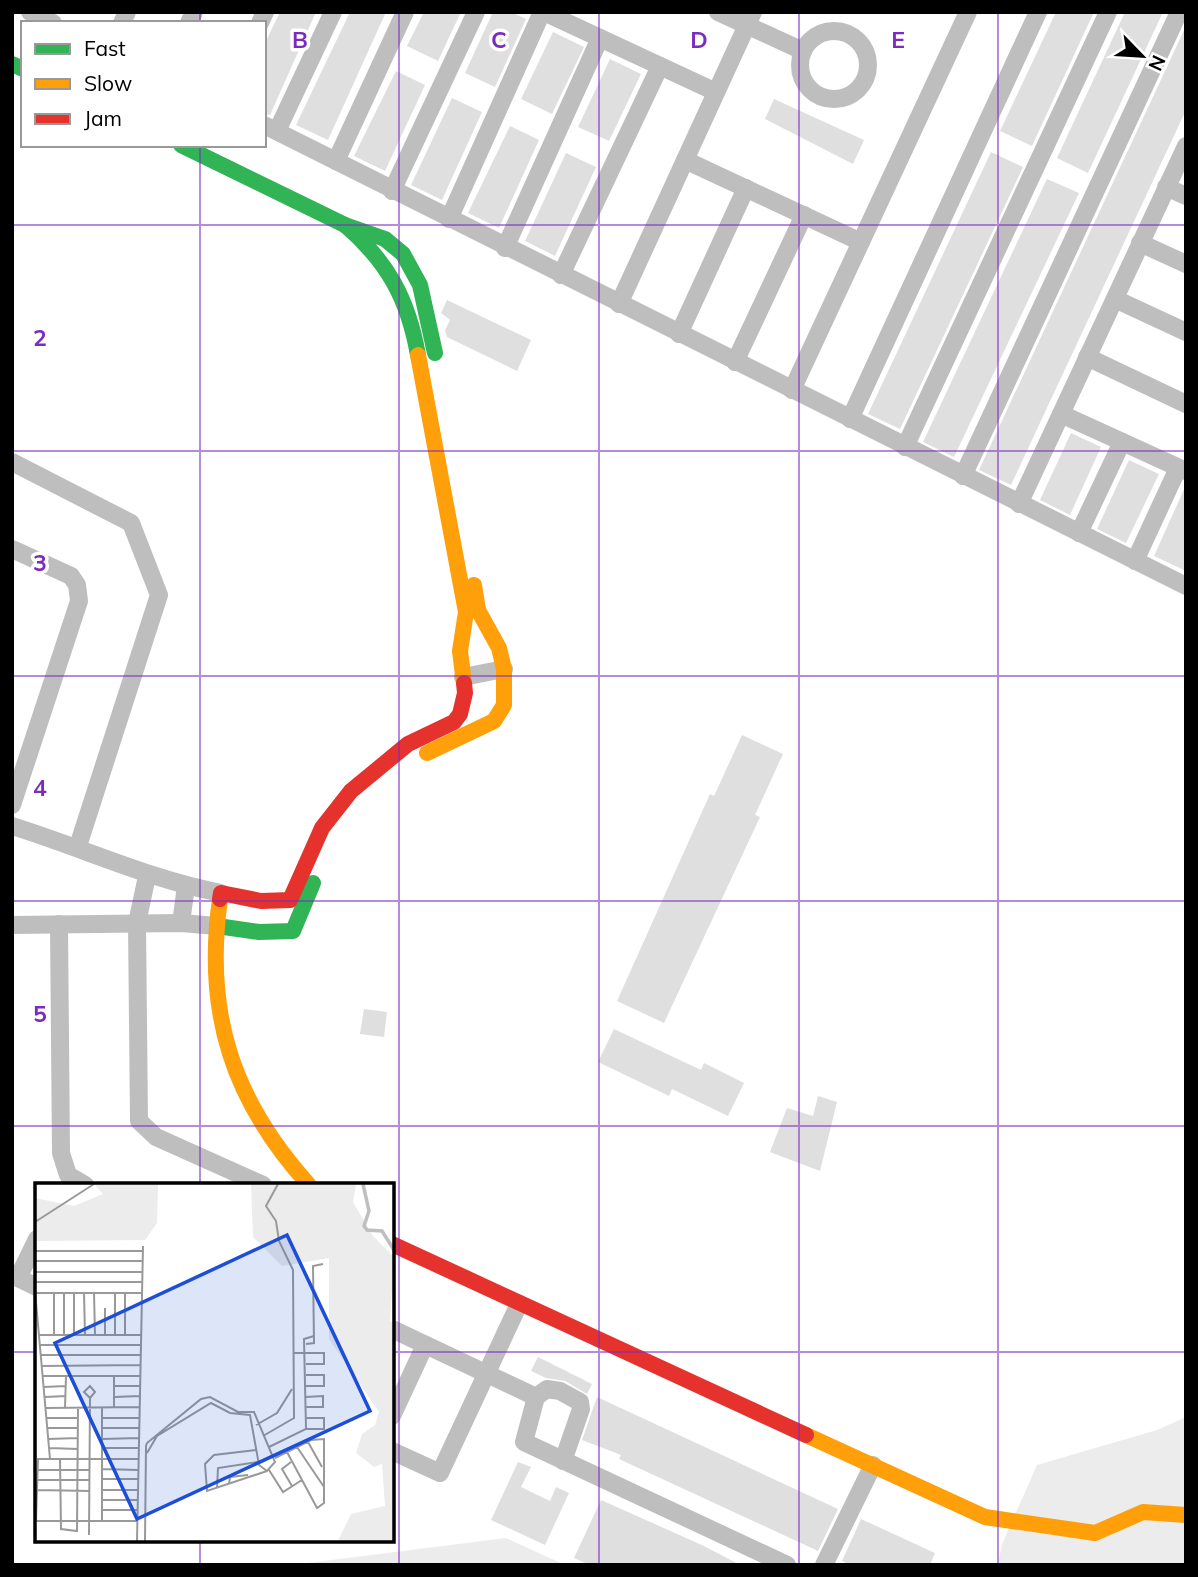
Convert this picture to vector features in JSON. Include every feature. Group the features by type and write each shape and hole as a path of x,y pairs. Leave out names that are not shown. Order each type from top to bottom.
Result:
{"street":[{"path":"30,12 51,21"},
{"path":"333,12 271,128 505,248 1186,586"},
{"path":"335,161 405,12"},
{"path":"392,191 476,12"},
{"path":"449,219 543,12 716,92"},
{"path":"718,12 750,19 803,51"},
{"path":"792,390 968,12"},
{"path":"850,419 1038,12"},
{"path":"905,447 1108,12"},
{"path":"963,476 1179,12"},
{"path":"619,304 750,19"},
{"path":"505,248 600,38"},
{"path":"561,275 660,66"},
{"path":"1019,504 1186,146"},
{"path":"185,147 345,225 379,253 405,297 441,430 478,610 499,648 504,669 504,705 494,721 415,758 365,802"},
{"path":"685,160 861,242"},
{"path":"1166,187 1186,196"},
{"path":"679,334 746,188"},
{"path":"735,362 804,215"},
{"path":"1140,243 1186,264"},
{"path":"1115,299 1186,332"},
{"path":"1087,358 1186,404"},
{"path":"1061,414 1182,470 1135,561"},
{"path":"12,827 78,846 147,876 261,901 289,900 323,828 351,792 408,744 453,722 460,714 465,693 463,636 466,612 441,430"},
{"path":"1079,533 1122,442"},
{"path":"12,462 131,523 159,595 78,846"},
{"path":"12,550 71,576 77,585 79,601 12,805"},
{"path":"463,636 489,629"},
{"path":"463,677 504,669"},
{"path":"12,925 181,923 259,932 293,931 335,837 350,820"},
{"path":"147,876 137,923 139,1121 156,1137 259,1183"},
{"path":"181,923 186,886"},
{"path":"221,893 214,975 216,1003 229,1056 264,1130 307,1183"},
{"path":"58,924 61,1153 65,1180"},
{"path":"35,1243 18,1278 35,1286"},
{"path":"394,1245 985,1517 1095,1532 1143,1512 1186,1515"},
{"path":"394,1452 440,1473 519,1304"},
{"path":"394,1330 536,1397"},
{"path":"394,1412 425,1345"},
{"path":"563,1461 578,1424 580,1402 560,1391 547,1389 536,1397 524,1443 786,1565"},
{"path":"824,1565 873,1465"}],"shaded area":[{"path":"1186,1417 1186,1565 998,1565 1002,1544 1037,1465 1157,1430"},
{"path":"506,1538 565,1565 292,1565"}],"building":[{"path":"280,12 316,12 270,115 266,114 266,41"},
{"path":"350,12 386,12 328,140 296,125"},
{"path":"424,12 461,12 438,61 407,46"},
{"path":"493,12 511,12 526,19 495,87 465,73"},
{"path":"1056,12 1094,12 1032,146 1000,131"},
{"path":"1125,12 1163,12 1088,173 1057,158"},
{"path":"1186,26 1186,110 1011,485 979,470"},
{"path":"553,32 584,47 552,114 521,99"},
{"path":"610,59 641,74 609,141 578,127"},
{"path":"396,71 425,85 385,171 354,156"},
{"path":"452,98 482,112 442,200 411,185"},
{"path":"774,99 864,140 853,164 765,119"},
{"path":"510,126 539,140 499,228 468,213"},
{"path":"991,152 1023,167 900,429 868,414"},
{"path":"566,153 596,167 555,256 525,241"},
{"path":"1047,179 1079,193 954,457 923,442"},
{"path":"447,300 531,340 517,371 447,337 445,330 450,320 441,313"},
{"path":"1071,433 1101,447 1070,515 1040,500"},
{"path":"1129,460 1159,474 1126,543 1097,529"},
{"path":"1186,485 1186,571 1154,556"},
{"path":"742,735 783,754 755,815 760,817 664,1023 617,1001 710,794 714,796"},
{"path":"364,1009 387,1012 384,1037 360,1034"},
{"path":"614,1029 701,1070 704,1063 744,1083 728,1116 672,1089 669,1096 598,1062"},
{"path":"818,1096 837,1102 820,1171 770,1152 787,1108 813,1116"},
{"path":"538,1357 592,1384 587,1394 565,1381 546,1378 531,1371"},
{"path":"597,1397 838,1509 818,1551 619,1459 621,1455 582,1440"},
{"path":"518,1462 531,1467 521,1487 550,1501 556,1487 569,1493 545,1545 491,1520"},
{"path":"601,1500 740,1565 590,1565 574,1558"},
{"path":"861,1519 935,1553 930,1565 850,1565 842,1561"}],"traffic: fast":[{"path":"12,64 21,68"},
{"path":"185,147 345,225 385,239 403,254 420,285 435,353"},
{"path":"345,225 373,253 394,283 408,316 418,355"},
{"path":"217,926 259,932 293,931 313,883"}],"traffic: slow":[{"path":"418,355 466,612 460,651 464,683"},
{"path":"427,753 494,721 504,705 504,669 499,648 478,610 474,585"},
{"path":"220,899 216,979 221,1017 230,1052 243,1087 260,1120 282,1153 307,1183"},
{"path":"806,1435 985,1517 1095,1533 1143,1512 1186,1515"}],"traffic: jam":[{"path":"220,899 221,893 261,901 290,900 322,828 351,791 408,744 454,722 460,714 465,693 464,683"},
{"path":"394,1245 806,1435"}]}
